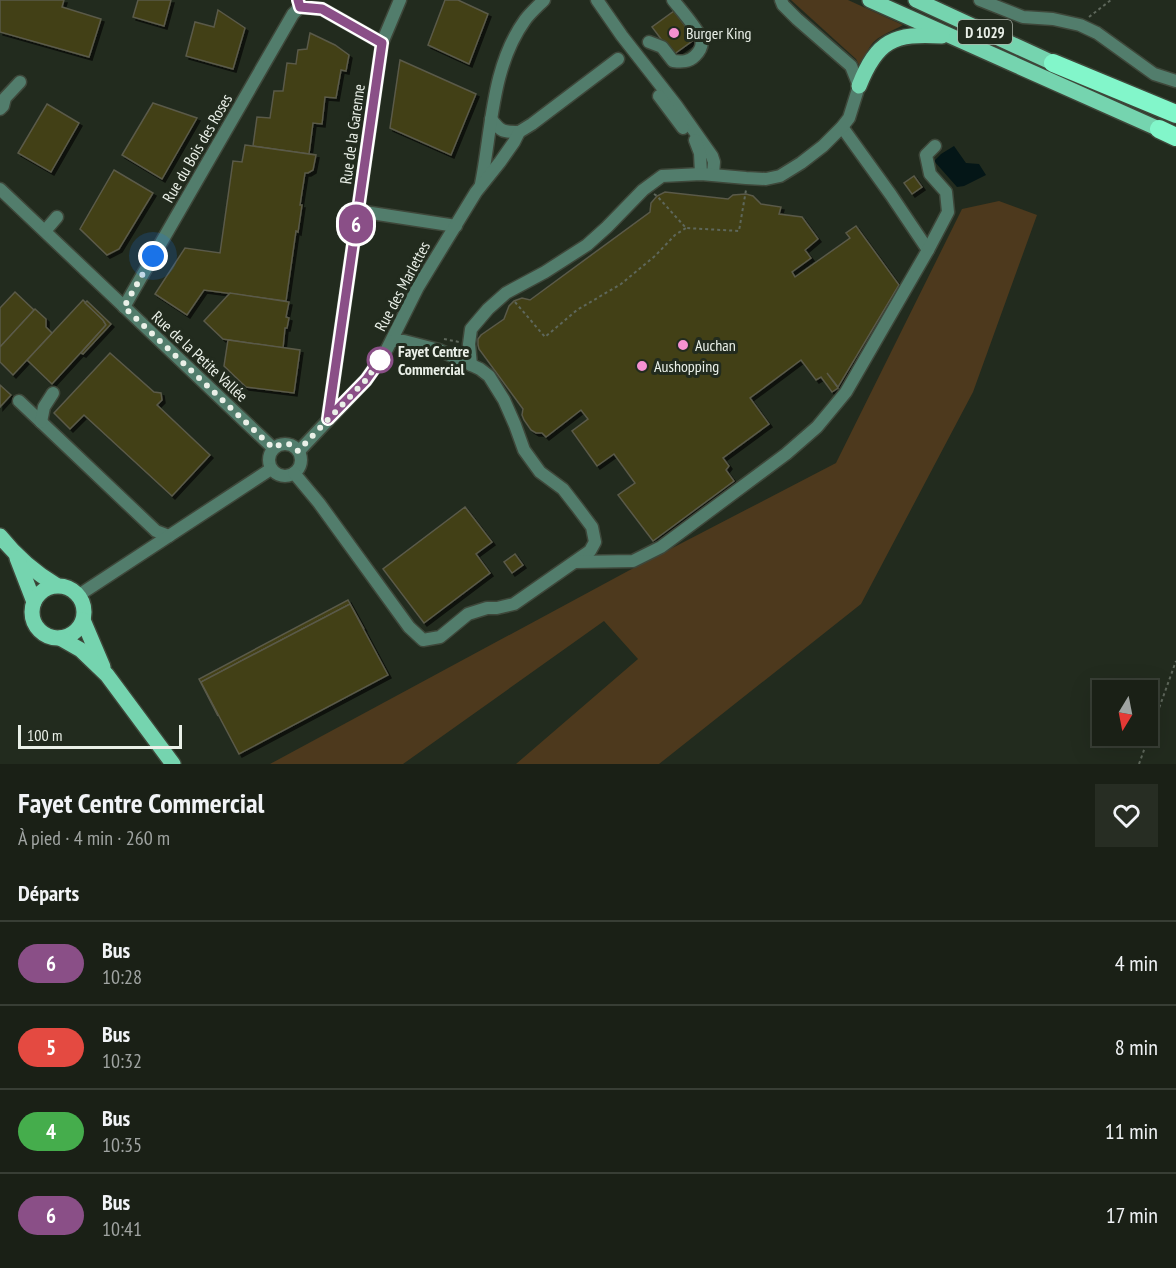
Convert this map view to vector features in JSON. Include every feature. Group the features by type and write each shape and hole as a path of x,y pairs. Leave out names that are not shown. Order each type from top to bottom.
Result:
{"highway":[{"name":"D 1029","path":"1053,63 1176,114"}],"main road":[{"name":"D 1029","path":"870,0 952,37"},
{"name":"D 1029","path":"916,0 1053,63"},
{"path":"859,86 876,54 891,42 917,35 952,37 1170,134"},
{"path":"0,536 14,553 40,576 56,585"},
{"path":"14,553 34,602"},
{"path":"56,585 65,586 79,596 85,612 80,627 74,633 60,638 51,637 37,627 32,610 34,602 43,591 56,585"},
{"path":"83,620 107,675"},
{"path":"60,638 81,650 107,675 173,764"}],"street":[{"name":"Rue de la Garenne","path":"328,419 382,43 399,0"},
{"name":"Rue des Marlettes","path":"481,186 498,79 517,32 526,18 544,0"},
{"path":"649,42 662,47 673,61 684,62 692,59 698,53 702,46 701,37 673,0"},
{"path":"471,365 469,344 471,329 488,309 506,293 545,272 587,245 643,190 662,176 707,174 766,178 780,176 823,146 842,127 849,118 859,86 851,66 796,19 783,5 782,0"},
{"path":"980,0 1023,16 1080,25 1097,33 1154,74 1176,81"},
{"path":"602,3 622,36 676,105 712,156 714,162 707,174"},
{"path":"299,4 322,9 382,43"},
{"name":"Rue du Bois des Roses","path":"124,307 299,4"},
{"path":"622,36 622,48 618,59 628,60 637,66 680,125 695,140 707,174"},
{"name":"Rue des Marlettes","path":"298,451 366,380 392,341 418,287 481,186 519,132 618,59"},
{"path":"2,100 20,82"},
{"path":"491,119 505,132 519,132"},
{"path":"842,127 928,250"},
{"path":"575,562 633,561 661,547 786,454 817,427 846,392 948,212 946,192 930,174 926,156 934,146"},
{"name":"Rue de la Petite Vallée","path":"0,189 273,448"},
{"path":"358,211 456,226"},
{"path":"45,231 57,217"},
{"path":"294,473 319,503 409,627 423,640 440,637 468,614 487,608 514,604 590,550 595,542 592,527 562,489 540,472 524,450 516,425 489,376 480,369 439,350 404,341 392,341"},
{"path":"41,422 44,407 53,393"},
{"path":"19,401 156,531 169,536"},
{"path":"284,443 295,446 298,451 301,460 298,470 294,473 289,476 279,475 271,469 268,458 273,448 284,443"},
{"path":"79,596 271,469"},
{"path":"156,531 156,545"}],"path":[{"path":"1080,25 1111,0"},
{"path":"514,301 545,337 577,310 621,284 655,256 675,235 686,228 739,231 746,194"},
{"path":"657,196 686,228"},
{"path":"1139,764 1176,661"}],"shaded area":[{"path":"791,0 848,0 903,25 871,45 861,69 856,59"},
{"path":"954,146 966,163 979,164 986,175 957,187 934,161"},
{"path":"999,201 1037,215 973,392 861,604 659,764 516,764 638,659 604,621 403,764 270,764 628,571 836,463 962,209"}],"building":[{"path":"0,0 64,0 62,7 101,19 89,57 0,32"},
{"path":"138,0 171,0 164,26 133,17"},
{"path":"445,0 458,0 488,14 469,64 428,45"},
{"path":"218,10 245,28 233,69 186,56 195,22 214,27"},
{"path":"674,11 695,39 673,55 652,27"},
{"path":"310,33 335,45 349,55 346,71 341,70 336,98 325,97 322,124 313,123 309,154 253,146 257,117 270,118 274,91 283,91 287,63 296,64 298,50 307,49"},
{"path":"400,60 476,94 451,155 390,128"},
{"path":"153,103 197,118 162,179 122,155"},
{"path":"47,104 79,123 51,172 18,153"},
{"path":"245,145 316,155 313,170 305,173 286,301 204,290 187,315 155,294 185,248 220,253 233,161 242,162"},
{"path":"114,170 153,193 119,249 107,255 80,229"},
{"path":"914,176 922,187 912,194 904,183"},
{"name":"Aushopping","path":"665,192 728,199 733,195 746,194 753,196 761,204 781,207 779,214 802,217 818,239 805,250 811,258 792,272 795,277 850,238 846,233 856,226 899,285 838,387 827,373 838,388 832,392 821,377 816,380 801,360 750,398 769,424 723,458 729,466 726,470 734,481 653,541 618,495 635,483 614,454 597,466 572,431 588,419 581,410 546,437 542,433 531,430 522,415 523,409 479,349 478,339 504,319 509,306 514,301 522,298 530,300 650,212 651,203"},
{"path":"15,292 34,310 0,347 0,308"},
{"path":"230,293 289,302 286,317 289,318 287,328 285,328 283,348 223,339 204,321"},
{"path":"83,300 106,325 52,384 27,360"},
{"path":"87,301 111,324 83,354 81,353 106,325 85,303"},
{"path":"35,309 46,319 46,327 52,333 13,375 0,362 0,347"},
{"path":"228,340 300,350 294,393 246,387 224,366"},
{"path":"110,353 154,392 161,393 162,400 157,405 210,455 172,496 84,415 70,429 54,413"},
{"path":"0,385 11,395 0,407"},
{"path":"465,507 492,542 476,554 490,573 424,623 383,569"},
{"path":"515,554 523,565 512,573 504,562"},
{"path":"348,600 364,629 350,604 201,682 218,716 199,679"},
{"path":"350,604 388,675 239,754 201,682"}],"bus line":[{"name":"6","path":"298,0 300,7 322,9 382,43 328,419 366,380 383,356"}],"place":[{"name":"Burger King","path":"674,33"},
{"name":"Auchan","path":"683,345"},
{"name":"Fayet Centre Commercial","path":"380,360"},
{"name":"Aushopping","path":"642,366"}],"route":[{"path":"153,256 124,307 273,448 284,443 295,446 298,451 366,380 383,356 380,360"}]}
